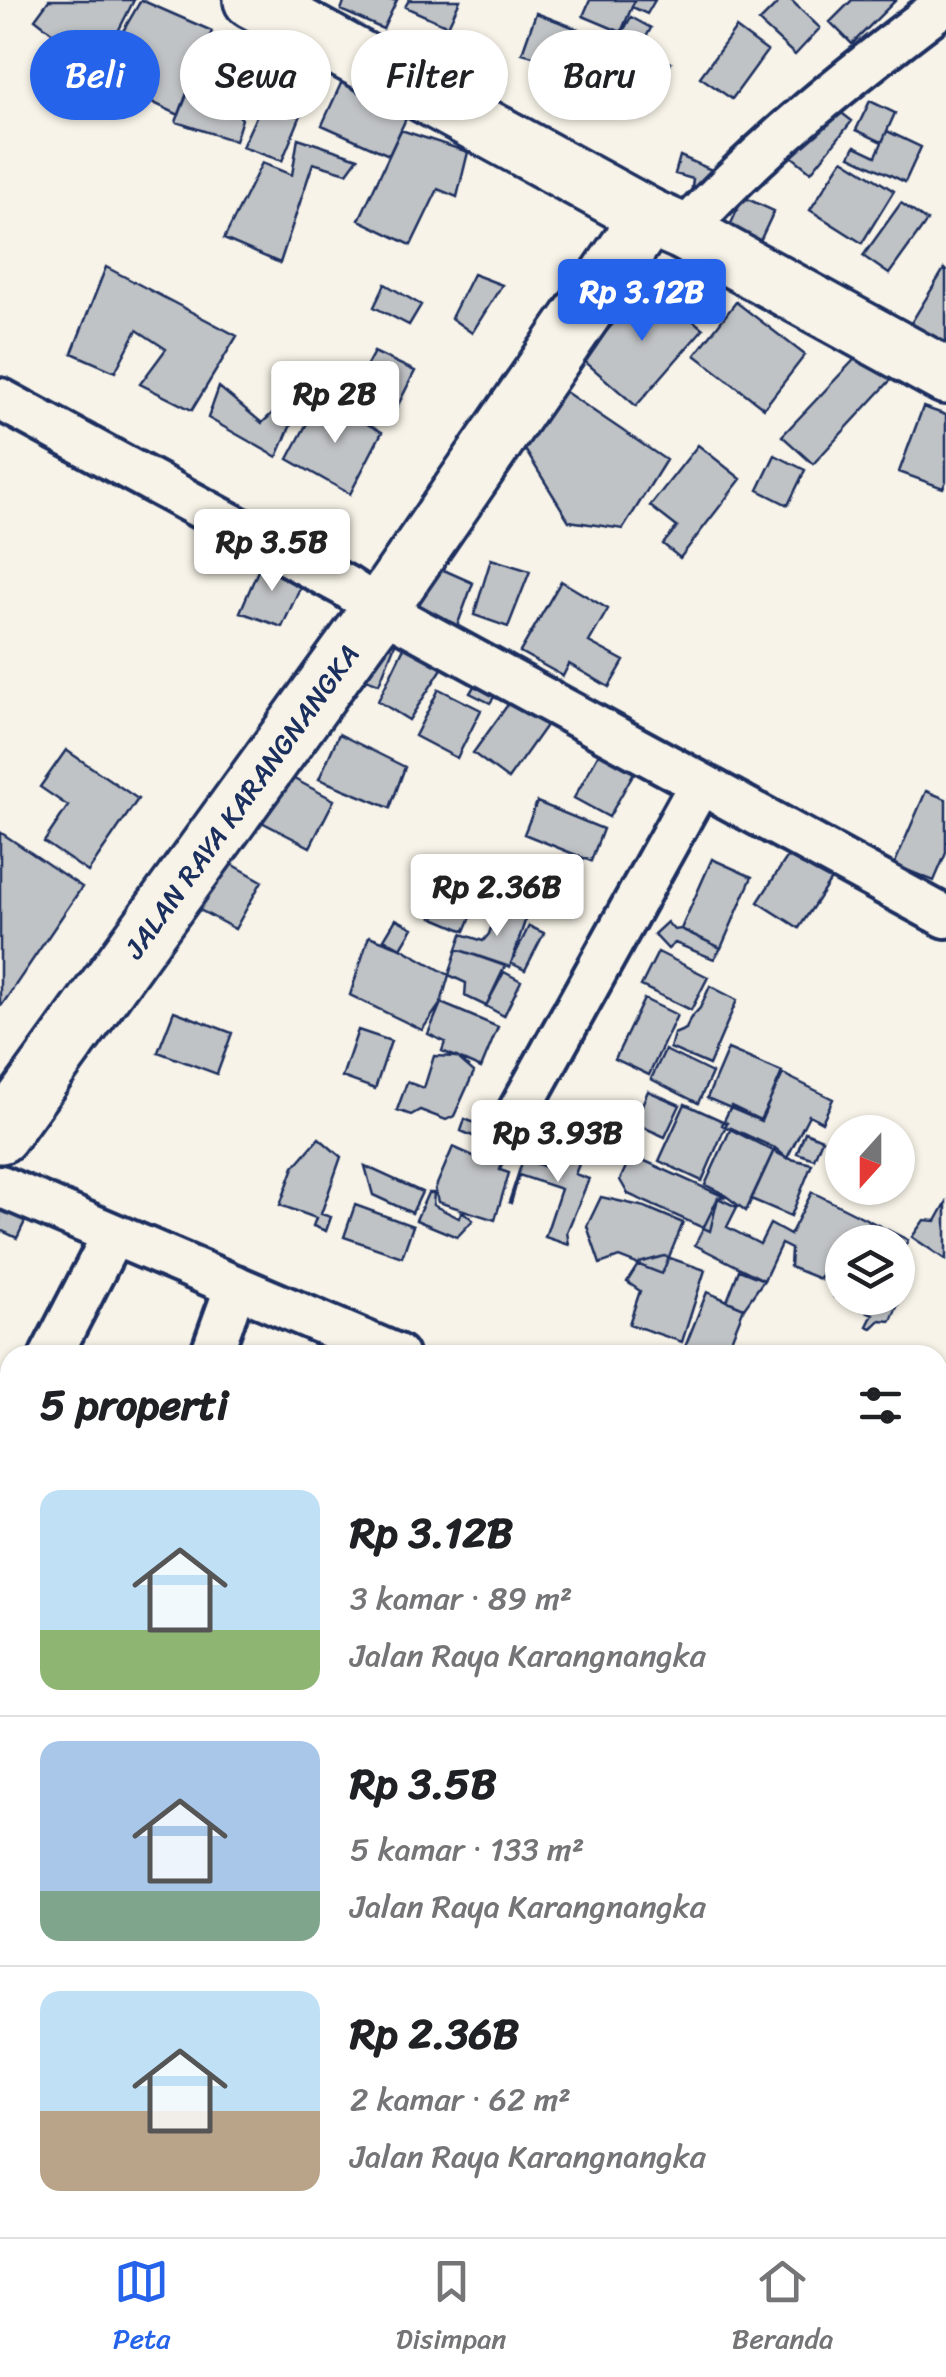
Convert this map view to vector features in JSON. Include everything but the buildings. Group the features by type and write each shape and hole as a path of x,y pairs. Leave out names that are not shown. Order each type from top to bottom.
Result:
{"street":[{"path":"252,0 946,376"},
{"path":"666,225 715,197 850,75 946,3"},
{"name":"JALAN RAYA KARANGNANGKA","path":"0,1135 380,608 666,225"},
{"path":"0,399 946,917"},
{"path":"514,1120 700,784"},
{"path":"0,1186 374,1345"},
{"path":"56,1345 113,1235"},
{"path":"215,1345 236,1286"}]}
